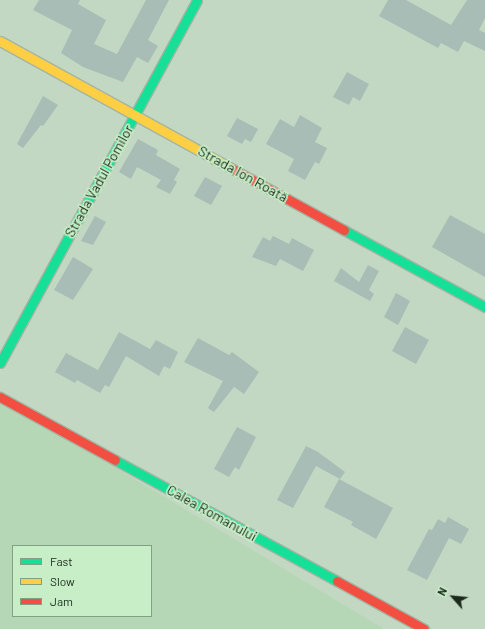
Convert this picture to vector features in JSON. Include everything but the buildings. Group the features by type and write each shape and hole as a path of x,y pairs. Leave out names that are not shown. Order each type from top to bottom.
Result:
{"street":[{"name":"Strada Vadul Pomilor","path":"0,363 198,0"},
{"name":"Strada Ion Roată","path":"0,41 485,307"},
{"name":"Calea Romanului","path":"0,397 424,629"}],"shaded area":[{"path":"0,398 384,629 0,629"}],"traffic: fast":[{"path":"0,363 197,0"},
{"path":"344,230 485,307"},
{"path":"115,460 337,581"}],"traffic: slow":[{"path":"0,41 231,168"}],"traffic: jam":[{"path":"231,168 344,230"},
{"path":"0,397 115,460"},
{"path":"337,581 424,629"}]}
